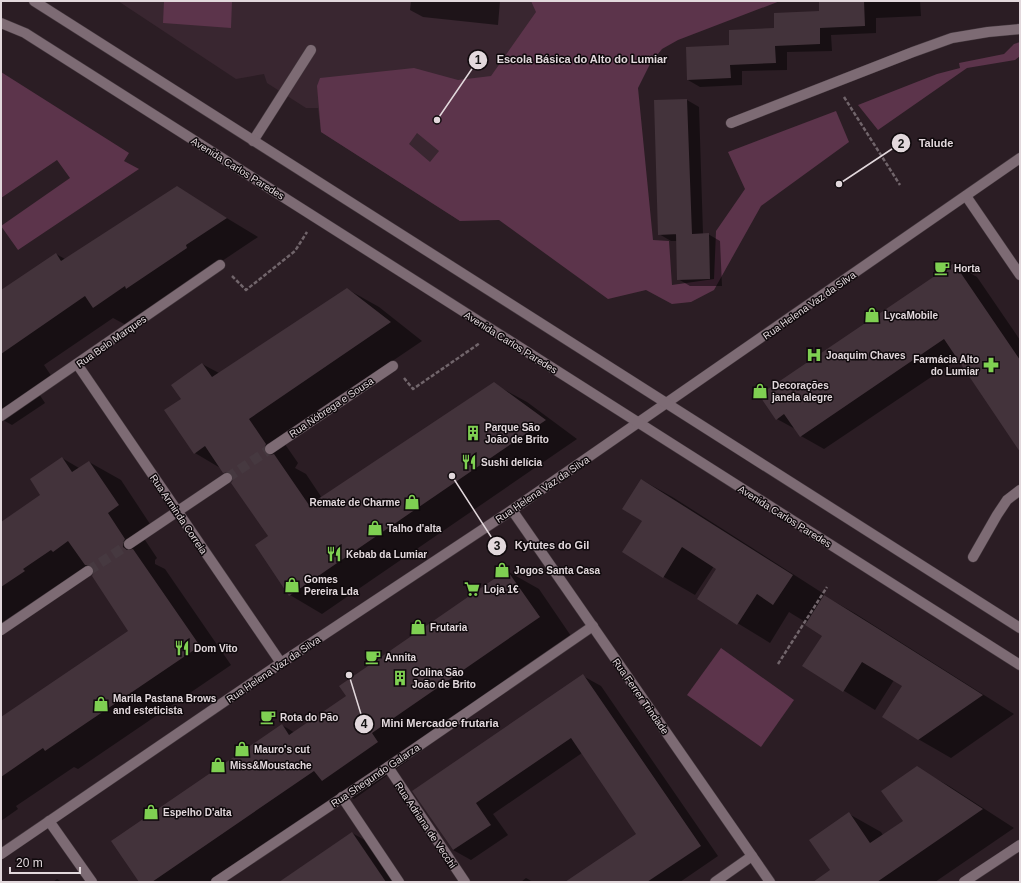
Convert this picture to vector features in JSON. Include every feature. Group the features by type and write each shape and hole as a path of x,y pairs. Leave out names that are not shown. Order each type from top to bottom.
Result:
{"street":[{"path":"34,1 1020,628"},
{"name":"Avenida Carlos Paredes","path":"1,23 26,33 1020,665"},
{"path":"731,123 952,38 988,32 1020,30"},
{"path":"253,141 312,50"},
{"name":"Rua Helena Vaz da Silva","path":"1,854 281,664 512,510 1020,158"},
{"path":"966,196 1020,275"},
{"name":"Rua Belo Marques","path":"1,416 220,265"},
{"name":"Rua Arminda Correia","path":"78,364 281,664"},
{"name":"Rua Nóbrega e Sousa","path":"270,449 393,366"},
{"path":"129,544 227,478"},
{"path":"973,557 1007,500 1020,490"},
{"name":"Rua Ferrer Trindade","path":"512,510 594,626 770,882"},
{"path":"1,630 88,571"},
{"name":"Rua Shegundo Galarza","path":"216,882 388,767 594,626"},
{"name":"Rua Adriana de Vecchi","path":"388,767 465,882"},
{"path":"342,797 399,882"},
{"path":"49,821 92,882"},
{"path":"964,882 1020,845"},
{"path":"715,882 752,856"}],"path":[{"path":"835,83 900,185"},
{"path":"220,265 246,290 295,251 310,228"},
{"path":"393,366 412,388 495,332"},
{"path":"778,664 828,587"}],"shaded area":[{"path":"118,1 602,1 460,221 321,132 318,108 306,108 267,83 264,74 236,79"},
{"path":"164,1 232,1 231,28 163,23"},
{"path":"531,1 780,1 678,40 662,49 650,64 638,88 653,240 669,241 672,285 714,279 716,231 745,189 728,152 836,111 849,142 761,206 714,290 691,302 672,304 646,290 608,299 499,220 460,221 321,132 317,86 320,78 414,68 458,80 491,76 536,12","holes":["417,133 439,151 430,162 409,144"]},
{"path":"1020,42 1020,56 1015,60 967,68 878,130 858,105 937,74 960,68 959,63 1004,54 1014,44"},
{"path":"1,72 129,153 124,161 139,169 18,250 1,226 70,178 57,160 1,198"},
{"path":"721,648 794,700 761,747 687,695"}],"building":[{"path":"819,1 864,1 865,26 820,28 820,44 775,46 776,63 730,65 731,78 687,80 686,47 729,45 729,30 774,28 774,13 819,11"},
{"path":"687,99 692,234 709,233 710,279 677,280 676,234 658,235 654,100"},
{"path":"177,186 227,218 186,245 187,248 126,289 125,286 93,308 85,296 1,354 1,290 56,253 61,261"},
{"path":"954,263 1020,360 1020,452 944,339 800,437 784,414 776,420 759,395"},
{"name":"Parque São João de Brito","path":"347,288 391,322 249,419 266,444 264,449 265,453 270,455 274,454 309,505 494,382 546,420 289,596 255,545 268,536 231,483 233,480 233,475 229,472 223,473 205,446 194,454 164,410 181,399 171,385 202,363 212,377"},
{"path":"62,457 72,472 89,461 119,505 108,513 125,539 123,542 123,547 127,550 133,549 200,646 45,751 43,748 1,777 1,717 128,631 92,576 94,568 90,565 85,565 68,541 53,552 51,550 23,569 25,571 1,587 1,522 40,495 30,479"},
{"path":"641,479 793,575 773,605 757,594 737,625 697,599 716,569 682,547 663,578 622,552 642,521 622,509"},
{"path":"507,570 540,617 372,733 378,742 322,781 314,771 152,882 139,882 111,841 282,724 289,735 346,696 339,686"},
{"path":"824,595 983,695 918,740 882,717 902,686 862,662 843,692 802,666 822,636 805,625"},
{"path":"583,674 701,846 647,882 565,882 636,834 571,738 476,803 491,825 453,850 412,791"},
{"path":"917,766 983,809 877,882 813,882 830,870 809,840 849,812 870,843 903,821 881,791"},
{"path":"352,832 386,882 279,882"}],"tunnel":[{"path":"227,478 270,449"},
{"path":"88,571 129,544"}],"place":[{"name":"Escola Básica do Alto do Lumiar","path":"437,120"},
{"name":"Talude","path":"839,184"},
{"name":"Horta","path":"942,268"},
{"name":"LycaMobile","path":"872,315"},
{"name":"Joaquim Chaves","path":"814,355"},
{"name":"Farmácia Alto do Lumiar","path":"991,365"},
{"name":"Decorações janela alegre","path":"760,391"},
{"name":"Parque São João de Brito","path":"473,433"},
{"name":"Sushi delícia","path":"469,462"},
{"name":"Kytutes do Gil","path":"452,476"},
{"name":"Remate de Charme","path":"412,502"},
{"name":"Talho d'alta","path":"375,528"},
{"name":"Kebab da Lumiar","path":"334,554"},
{"name":"Jogos Santa Casa","path":"502,570"},
{"name":"Gomes Pereira Lda","path":"292,585"},
{"name":"Loja 1€","path":"472,589"},
{"name":"Frutaria","path":"418,627"},
{"name":"Dom Vito","path":"182,648"},
{"name":"Annita","path":"373,657"},
{"name":"Mini Mercadoe frutaria","path":"349,675"},
{"name":"Colina São João de Brito","path":"400,678"},
{"name":"Marila Pastana Brows and esteticista","path":"101,704"},
{"name":"Rota do Pão","path":"268,717"},
{"name":"Mauro's cut","path":"242,749"},
{"name":"Miss&Moustache","path":"218,765"},
{"name":"Espelho D'alta","path":"151,812"}]}
